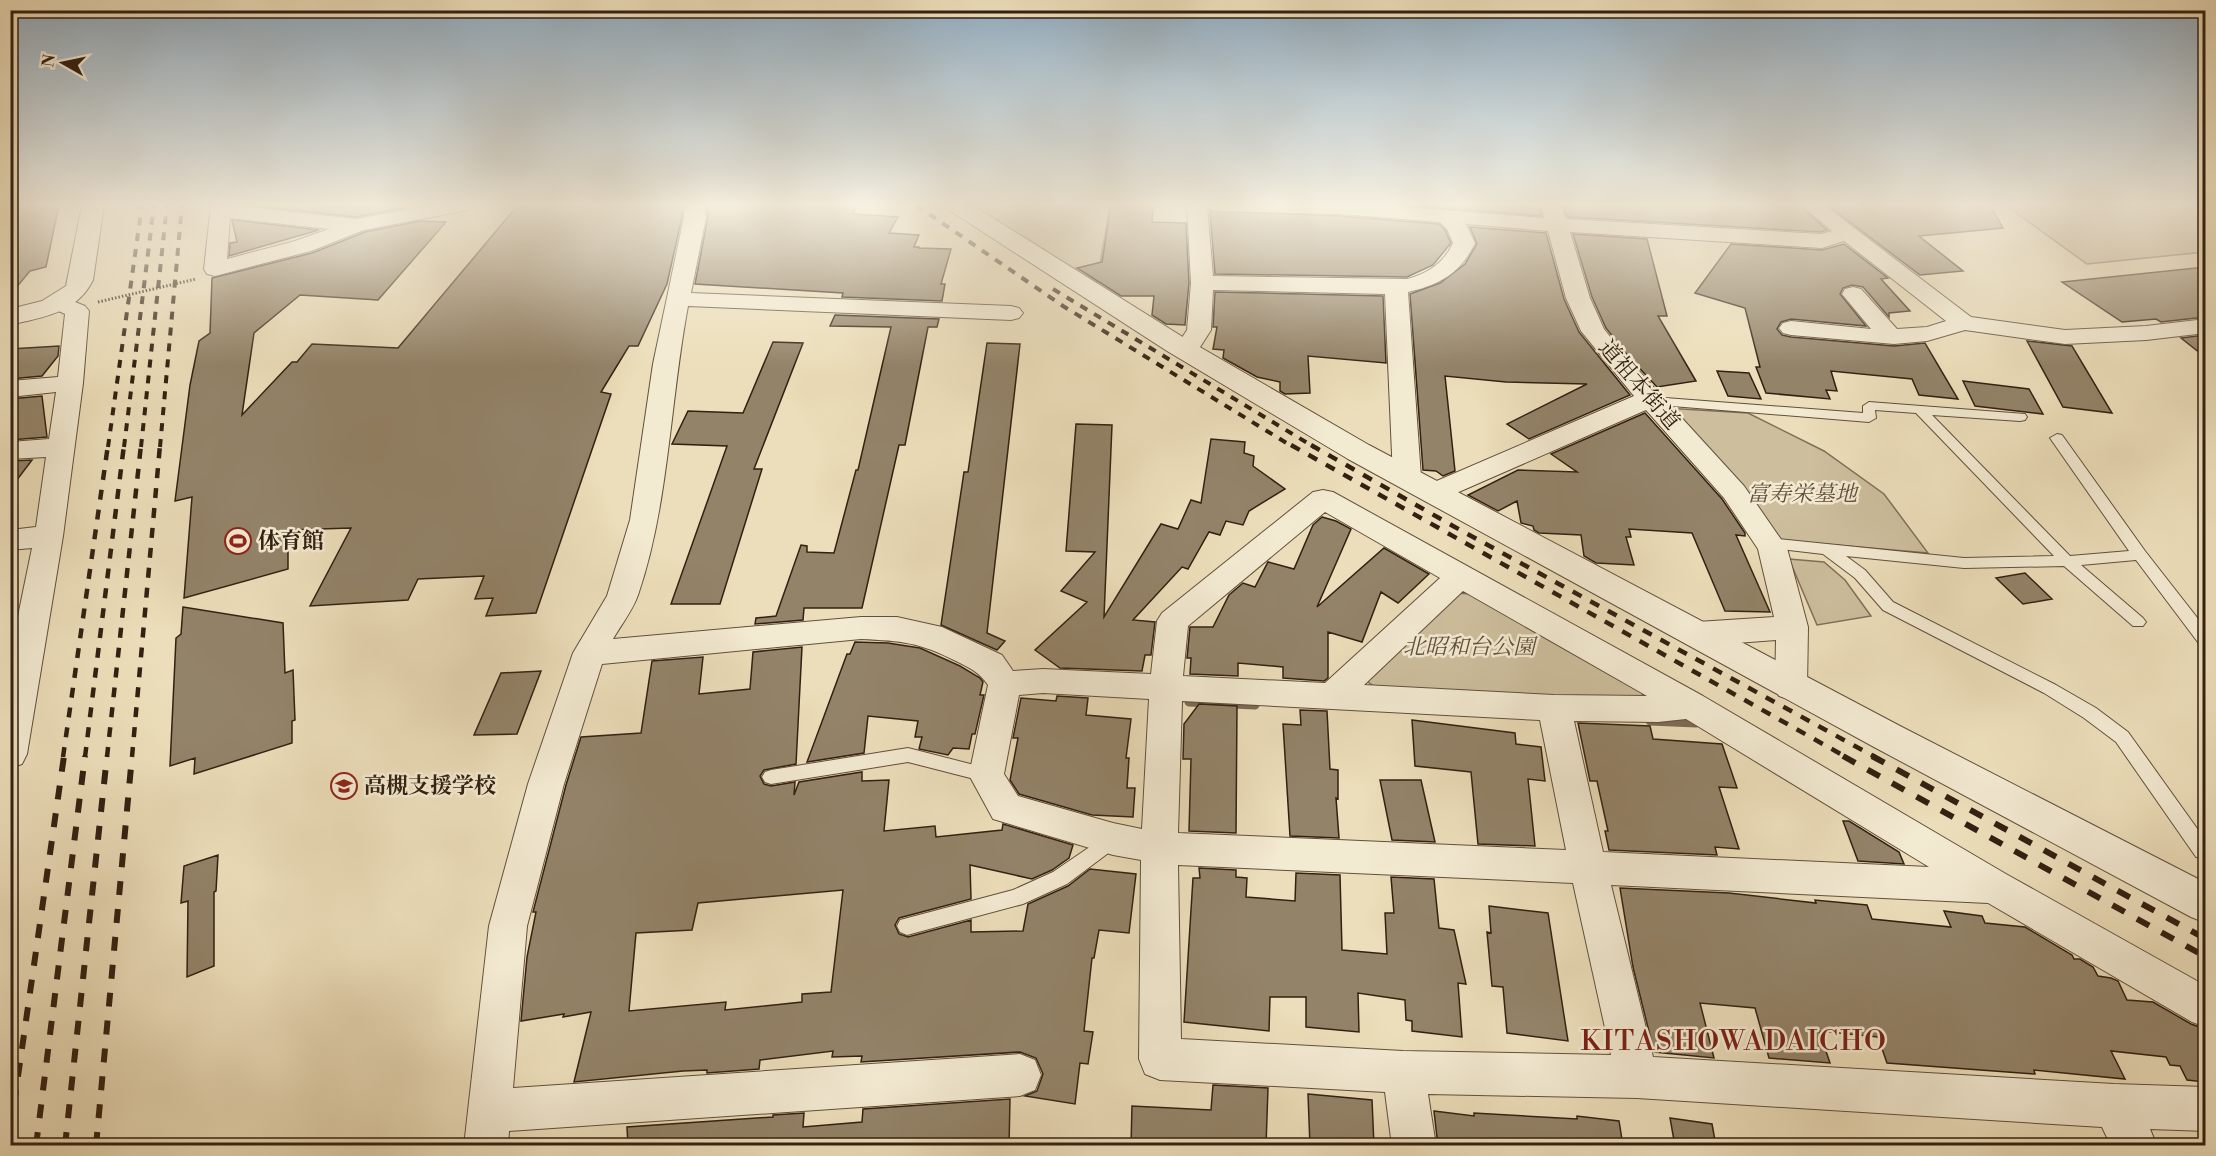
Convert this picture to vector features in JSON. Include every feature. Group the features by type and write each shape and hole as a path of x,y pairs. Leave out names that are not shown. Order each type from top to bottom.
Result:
{"street":[{"path":"10,754 22,611 49,536 70,383 67,307 72,293 79,284 83,259"},
{"path":"216,259 215,269 253,259"},
{"path":"686,259 665,364 644,520 622,597 589,653 546,784 508,926 488,1128 1020,1075"},
{"path":"1040,259 1120,311 1311,426 1791,687 2205,904"},
{"path":"1186,350 1200,330 1202,284 1200,259"},
{"path":"1202,284 1395,287 1421,283 1436,275 1456,259"},
{"name":"道祖本街道","path":"1567,259 1578,298 1593,331 1651,400 1734,492 1768,543 1775,559 1792,627 1791,687"},
{"path":"1879,259 1964,323"},
{"path":"1395,287 1407,477"},
{"path":"1853,294 1889,335"},
{"path":"678,299 1011,314"},
{"path":"10,317 67,307"},
{"path":"1791,328 1889,335 1928,334 1964,323 2066,337 2146,333 2205,326"},
{"path":"10,389 70,383"},
{"path":"1435,492 1651,400"},
{"path":"10,451 60,447"},
{"path":"2205,1008 1993,886 1691,705 1323,499 1173,621 1165,687 1158,848 1160,1059 1403,1072 1637,1077 2114,1106 2205,1109"},
{"path":"10,540 49,536"},
{"path":"1332,696 1459,576"},
{"path":"1697,634 1792,627"},
{"path":"589,653 861,628 897,629 931,636 991,664 1005,684 986,775 1006,808 1113,839 1158,848 1993,886"},
{"path":"1005,684 1043,681 1554,708 1658,709 1691,705"},
{"path":"1554,708 1588,868 1637,1077"},
{"path":"1403,1072 1414,1146"},
{"path":"2114,1106 2134,1146"}],"lane":[{"path":"1651,400 1869,418 1869,406 2020,417"},
{"path":"1919,410 2067,561 2138,622"},
{"path":"2057,438 2140,555 2205,641"},
{"path":"1768,543 1964,562 2067,561 2140,555"},
{"path":"1827,549 1860,574 1888,606 2050,689 2090,713 2122,737 2202,851"},
{"path":"771,777 908,756 986,775"},
{"path":"908,926 1016,898 1060,879 1113,839"}],"path":[{"path":"67,307 195,279"}],"green space":[{"path":"1054,259 1101,259 1096,287"},
{"path":"2080,259 2137,259 2087,264"},
{"name":"富寿栄墓地","path":"1665,408 1748,413 1824,451 1884,494 1928,553 1777,540"},
{"path":"1789,559 1824,562 1845,580 1871,616 1817,625"},
{"name":"北昭和台公園","path":"1456,593 1472,594 1642,690 1643,703 1378,689 1368,682 1367,676"}],"building":[{"path":"10,259 48,259 46,267 30,271 10,295"},
{"path":"288,259 414,259 378,300 300,295 254,333 242,415 292,362 297,362 312,344 398,348 473,259 673,259 667,284 638,346 629,346 601,392 611,394 536,613 486,616 493,598 475,599 484,576 418,579 408,600 310,606 351,528 288,530 288,569 184,598 192,497 175,501 190,385 199,341 210,333 212,278"},
{"path":"700,259 948,259 941,284 945,284 942,301 842,297 843,293 695,284"},
{"path":"1102,259 1188,259 1189,283 1185,325 1166,324 1152,315 1154,296 1121,296 1077,268 1102,262"},
{"path":"1214,259 1438,259 1433,265 1407,277 1215,274"},
{"path":"1468,259 1553,259 1564,299 1579,332 1630,395 1529,439 1507,424 1587,384 1506,382 1445,376 1455,471 1443,476 1436,471 1423,470 1410,294 1440,283 1465,264"},
{"path":"1581,259 1652,259 1667,316 1658,316 1696,381 1657,387 1606,328 1592,297"},
{"path":"1720,259 1863,259 1888,278 1881,279 1910,311 1889,313 1889,317 1863,287 1852,285 1843,288 1840,294 1866,326 1791,319 1781,322 1777,329 1782,335 1791,337 1894,346 1925,343 1958,399 1919,395 1912,379 1831,371 1837,391 1826,390 1830,399 1766,393 1756,367 1760,367 1745,308 1695,293"},
{"path":"1899,259 1948,259 1963,271 1920,275"},
{"path":"2205,267 2205,317 2161,322 2156,319 2122,322 2062,282"},
{"path":"1215,292 1383,296 1386,363 1308,356 1310,393 1285,394 1280,391 1280,382 1257,377 1223,358 1224,350 1213,349 1217,327 1213,327"},
{"path":"835,315 939,319 937,327 928,327 905,445 899,445 862,608 804,608 803,620 755,624 756,618 776,616 801,545 807,546 807,552 834,553 856,470 858,470 891,327 830,326"},
{"path":"2205,335 2205,357 2181,338"},
{"path":"2027,341 2072,346 2112,413 2063,407"},
{"path":"773,342 803,343 754,469 762,469 720,604 671,604 727,446 672,444 688,411 743,413"},
{"path":"987,343 1020,344 987,633 1005,641 997,650 941,625 964,472 968,472"},
{"path":"59,346 58,356 42,376 10,379 10,349"},
{"path":"1717,371 1749,373 1761,399 1728,396"},
{"path":"1963,381 2029,389 2043,414 1975,406"},
{"path":"42,396 47,437 10,440 10,399"},
{"path":"1645,413 1722,499 1745,533 1745,536 1736,535 1770,612 1725,611 1692,533 1629,529 1631,537 1626,537 1634,565 1596,563 1584,556 1581,535 1539,533 1534,530 1533,526 1521,523 1517,501 1498,511 1468,495 1518,470 1577,472 1551,454"},
{"path":"1076,424 1112,425 1104,617 1161,524 1178,529 1191,500 1201,503 1211,439 1245,442 1244,453 1254,456 1253,466 1285,489 1249,511 1243,525 1226,521 1220,535 1209,532 1188,569 1182,567 1133,620 1155,622 1151,655 1145,655 1142,671 1060,668 1035,650 1087,602 1061,591 1095,552 1066,551"},
{"path":"32,460 10,489 10,461"},
{"path":"1322,517 1351,529 1317,607 1384,548 1429,574 1398,603 1381,592 1362,642 1328,632 1328,678 1324,681 1283,678 1283,667 1238,663 1238,676 1190,674 1191,658 1187,658 1190,627 1213,627 1229,595 1243,583 1255,587 1268,562 1294,569 1313,525"},
{"path":"2025,573 2052,599 2023,604 1996,578"},
{"path":"183,607 283,623 285,673 293,670 295,720 292,721 292,743 194,774 195,758 170,766 176,638 181,634"},
{"path":"855,642 888,643 920,648 980,678 983,682 980,695 984,695 969,749 953,748 948,755 919,749 922,737 915,737 918,721 868,716 864,753 807,762 847,654 850,654"},
{"path":"802,647 796,764 764,770 760,776 764,784 771,786 795,782 794,795 799,782 862,772 862,781 889,780 884,831 935,826 936,837 1002,830 1003,824 1073,845 1069,858 1052,870 1032,879 970,865 971,899 899,918 895,925 899,934 908,937 971,920 971,932 1023,931 1028,904 1068,886 1090,869 1136,874 1129,933 1099,930 1094,958 1092,958 1084,1031 1093,1032 1088,1064 1080,1063 1075,1104 1025,1096 1037,1091 1043,1074 1036,1058 1020,1052 861,1062 862,1056 832,1057 833,1051 760,1060 759,1069 707,1073 707,1070 683,1071 574,1082 591,1012 521,1021 527,957 536,912 533,912 581,737 641,733 652,661 703,657 699,694 750,689 753,652","holes":["843,890 831,992 802,994 802,1002 725,1010 726,1002 629,1011 636,933 692,930 698,903"]},
{"path":"541,671 517,734 474,735 501,673"},
{"path":"1057,696 1088,698 1086,715 1131,719 1126,758 1129,758 1127,788 1135,788 1133,817 1092,815 1019,794 1010,780 1018,738 1013,738 1021,698 1056,701"},
{"path":"1199,704 1237,706 1236,833 1189,831 1191,759 1183,759 1184,724"},
{"path":"1300,710 1327,711 1330,769 1338,770 1338,799 1336,798 1339,838 1290,836 1283,724 1301,725"},
{"path":"1412,720 1515,733 1516,744 1541,747 1545,781 1528,779 1535,846 1478,844 1471,772 1415,766"},
{"path":"1578,723 1650,726 1653,739 1722,744 1737,788 1719,787 1739,849 1715,847 1717,855 1609,850 1605,831 1608,831 1597,781 1590,781"},
{"path":"1380,780 1421,780 1435,842 1392,840"},
{"path":"1843,821 1849,821 1899,852 1904,864 1858,861"},
{"path":"218,855 216,891 214,892 214,966 187,977 188,901 181,903 184,866"},
{"path":"1199,868 1236,870 1236,877 1247,878 1246,897 1295,901 1296,873 1340,875 1342,950 1387,954 1385,913 1394,913 1391,877 1434,879 1439,928 1454,930 1466,984 1458,983 1462,1037 1412,1031 1412,1021 1406,1020 1405,1000 1358,993 1359,1032 1306,1027 1306,997 1270,997 1269,1031 1184,1022 1193,878 1200,878"},
{"path":"1620,888 1729,893 1816,903 1815,900 1867,905 1872,919 1951,927 1944,911 1982,916 1985,923 2025,927 2072,955 2074,959 2080,959 2093,967 2098,976 2118,981 2127,1000 2153,1002 2191,1024 2205,1029 2205,1082 2187,1080 2180,1066 2170,1065 2166,1057 2111,1051 2125,1079 2034,1070 2035,1074 1887,1063 1878,1037 1819,1031 1830,1063 1769,1058 1755,1008 1700,1003 1714,1058 1654,1052 1633,967"},
{"path":"1489,906 1548,913 1568,1041 1507,1033 1503,987 1492,986 1487,932 1491,933"},
{"path":"1213,1085 1268,1088 1266,1146 1131,1146 1132,1106 1211,1110"},
{"path":"1308,1094 1372,1100 1374,1146 1310,1146"},
{"path":"1010,1099 1009,1146 628,1146 627,1127 804,1113 803,1127 862,1122 863,1109"},
{"path":"1434,1111 1474,1116 1474,1113 1577,1119 1577,1116 1619,1121 1623,1146 1438,1146"},
{"path":"1670,1118 1712,1124 1716,1146 1675,1146"}],"waterway":[{"path":"1189,702 1255,705"},
{"path":"1650,721 1696,723"}],"railway":[{"path":"108,447 134,259"},
{"path":"124,447 147,259"},
{"path":"141,447 161,259"},
{"path":"160,447 177,259"},
{"path":"995,259 1063,306 1293,447"},
{"path":"1053,289 1314,447"},
{"path":"63,757 108,445"},
{"path":"85,757 124,445"},
{"path":"107,757 141,445"},
{"path":"132,757 160,445"},
{"path":"1291,445 1846,757"},
{"path":"1311,445 1453,526 1875,757"},
{"path":"10,1132 64,756"},
{"path":"36,1146 85,756"},
{"path":"65,1146 107,756"},
{"path":"96,1146 132,756"},
{"path":"1843,756 2206,957"},
{"path":"1872,756 2206,939"}],"place":[{"name":"体育館","path":"238,541"},
{"name":"高槻支援学校","path":"344,786"}],"district":[{"name":"KITASHOWADAICHO","path":"1734,1041"}]}
